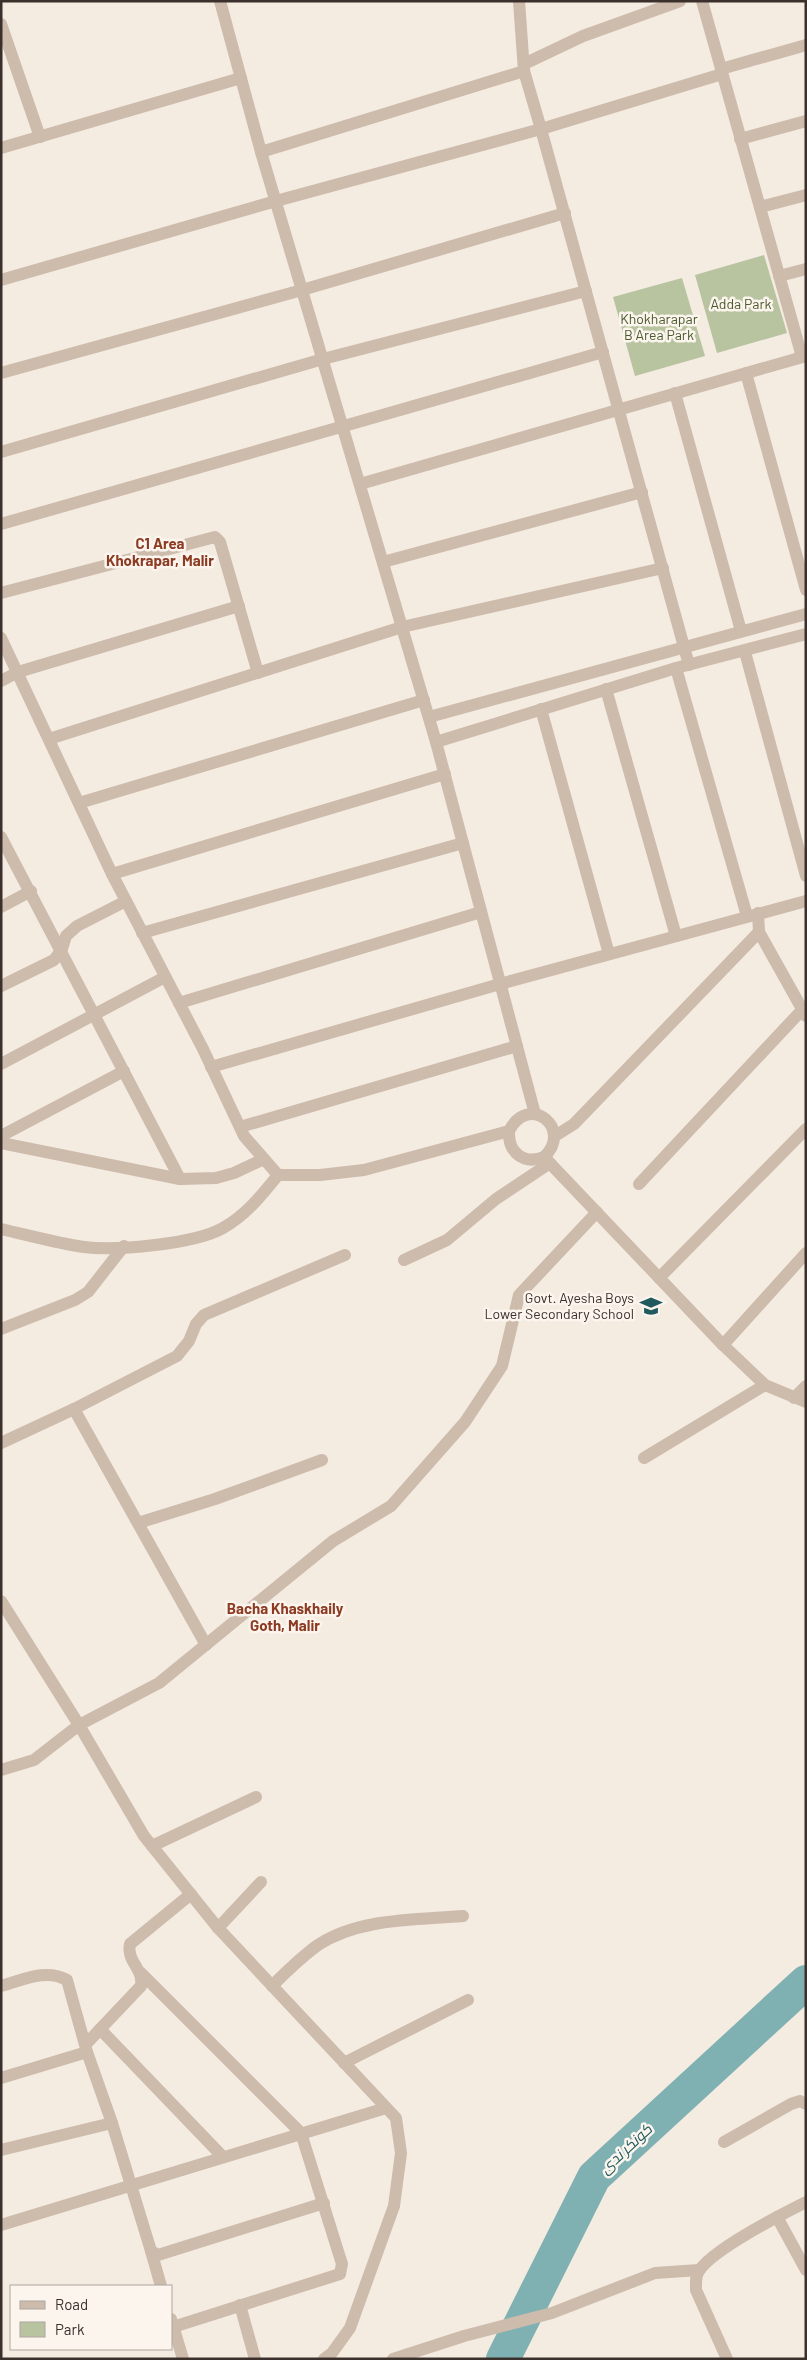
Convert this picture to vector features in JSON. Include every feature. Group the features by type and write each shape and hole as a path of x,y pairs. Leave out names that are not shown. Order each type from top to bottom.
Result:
{"street":[{"path":"220,1 261,152 429,717 535,1114"},
{"path":"520,1 524,67 689,664"},
{"path":"261,152 524,67 583,36 680,1"},
{"path":"360,484 804,357 779,276 702,1"},
{"path":"1,24 40,137"},
{"path":"1,280 276,201 541,129 806,45"},
{"path":"1,148 241,78"},
{"path":"740,139 806,121"},
{"path":"760,207 806,195"},
{"path":"1,373 302,290 565,213"},
{"path":"779,276 806,269"},
{"path":"1,452 323,359 586,291"},
{"path":"1,524 603,352"},
{"path":"746,373 806,590"},
{"path":"675,393 741,631"},
{"path":"383,562 642,492"},
{"path":"1,593 215,537 220,542 258,673"},
{"path":"49,739 402,627 663,568"},
{"path":"1,680 18,672 238,606"},
{"path":"429,717 806,614"},
{"path":"436,742 689,664 745,652 806,634"},
{"path":"1,638 112,874 179,1003 244,1136 278,1175 320,1175 364,1170 509,1131"},
{"path":"745,652 806,876"},
{"path":"639,1184 804,1013 759,932 676,668"},
{"path":"606,689 676,936"},
{"path":"79,803 424,700"},
{"path":"541,709 609,954"},
{"path":"112,874 445,774"},
{"path":"1,837 62,949 180,1179"},
{"path":"142,933 463,843"},
{"path":"1,907 31,891"},
{"path":"211,1067 500,984 806,900"},
{"path":"1,986 54,960 62,949 66,936 77,926 126,901"},
{"path":"179,1003 481,912"},
{"path":"404,1260 446,1240 547,1160 555,1136 574,1124 759,932"},
{"path":"1,1064 165,977"},
{"path":"240,1127 517,1046"},
{"path":"1,1136 124,1071"},
{"path":"555,1136 548,1121 535,1114 520,1117 514,1122 509,1131 509,1140 516,1154 529,1160 547,1160 659,1278 765,1385 800,1400 806,1386"},
{"path":"659,1278 806,1129"},
{"path":"1,1143 180,1179 216,1178 234,1173 264,1159"},
{"path":"1,1229 84,1247 150,1246 197,1238 223,1228 257,1202 278,1175"},
{"path":"1,1770 34,1760 80,1725 159,1683 333,1540 391,1506 464,1422 502,1366 519,1294 597,1212"},
{"path":"1,1328 75,1300 88,1292 124,1246"},
{"path":"723,1344 806,1253"},
{"path":"1,1444 177,1356 190,1341 196,1324 204,1315 345,1255"},
{"path":"644,1458 765,1385"},
{"path":"74,1409 206,1644"},
{"path":"138,1523 215,1499 322,1460"},
{"path":"1,1601 80,1725 152,1846 218,1928 396,2118 401,2154 394,2206 350,2328 332,2353 324,2359"},
{"path":"152,1846 256,1797"},
{"path":"218,1928 261,1882"},
{"path":"183,2359 172,2323 240,2306 340,2274 342,2264 301,2133 141,1973 131,1959 128,1951 130,1944 191,1894"},
{"path":"272,1986 294,1964 319,1945 344,1933 373,1924 463,1916"},
{"path":"1,2078 86,2048 100,2029 141,1986 141,1973"},
{"path":"1,1986 49,1974 58,1975 67,1980 86,2048 112,2123 161,2285"},
{"path":"344,2063 468,2000"},
{"path":"100,2029 223,2157"},
{"path":"724,2142 790,2104 800,2101 806,2104"},
{"path":"1,2225 386,2108"},
{"path":"1,2150 112,2123"},
{"path":"727,2359 696,2290 696,2278 699,2270 717,2254 777,2217 806,2202"},
{"path":"151,2251 158,2255 324,2203"},
{"path":"777,2217 806,2270"},
{"path":"393,2359 464,2336 552,2313 655,2273 699,2270"},
{"path":"240,2306 255,2359"}],"green space":[{"name":"Adda Park","path":"764,255 787,333 717,353 695,275"},
{"name":"Khokharapar B Area Park","path":"682,278 705,356 635,376 613,297"}],"waterway":[{"name":"کونکر ندی","path":"503,2359 594,2177 806,1982"}],"place":[{"name":"Govt. Ayesha Boys Lower Secondary School","path":"651,1306"}],"district":[{"name":"C1 Area Khokrapar, Malir","path":"160,552"},
{"name":"Bacha Khaskhaily Goth, Malir","path":"285,1618"}]}
